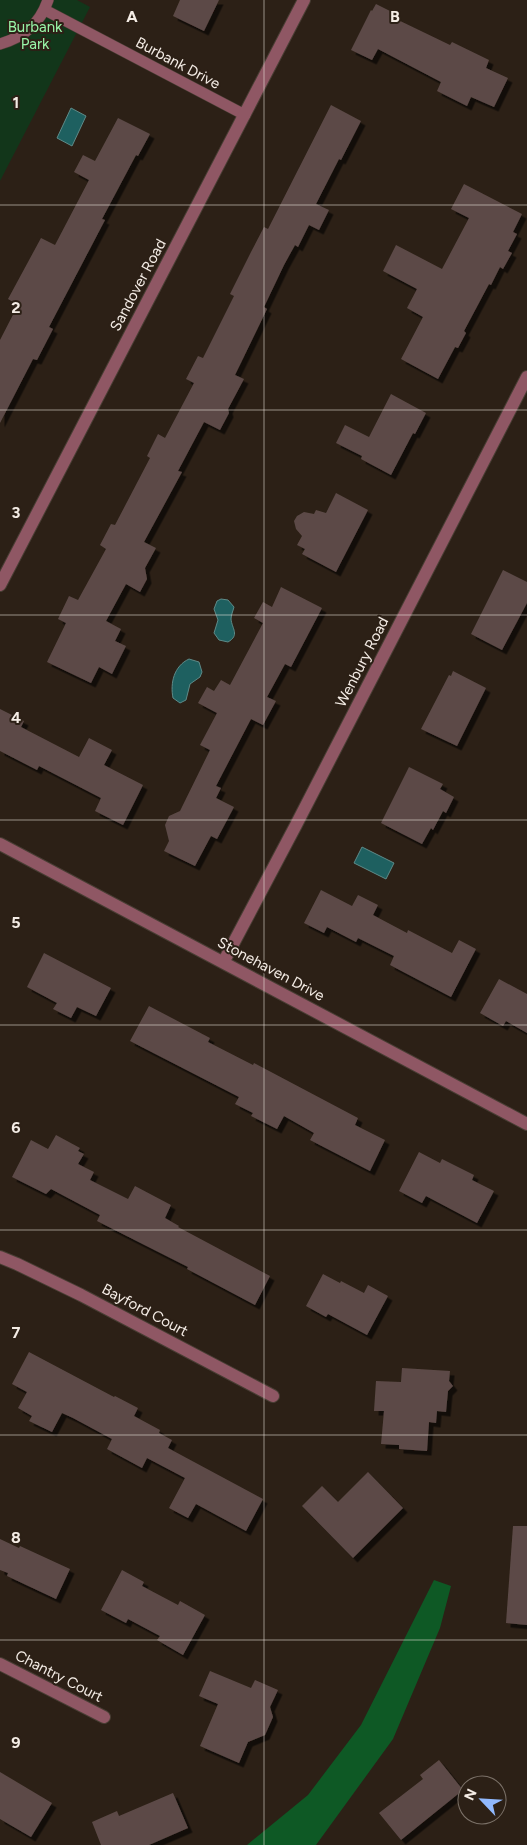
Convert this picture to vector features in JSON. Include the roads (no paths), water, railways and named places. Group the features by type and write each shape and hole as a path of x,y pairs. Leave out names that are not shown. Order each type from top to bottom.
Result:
{"street":[{"name":"Sandover Road","path":"0,584 304,0"},
{"name":"Wenbury Road","path":"224,961 527,377"},
{"name":"Stonehaven Drive","path":"0,844 145,922 224,961 527,1124"},
{"name":"Bayford Court","path":"0,1258 17,1264 81,1295 273,1396"},
{"name":"Chantry Court","path":"0,1664 104,1717"}],"lane":[{"name":"Burbank Drive","path":"0,44 26,33 36,23 46,5 245,115"}],"water":[{"path":"71,108 86,116 72,146 57,138"},
{"path":"221,599 228,600 234,607 231,619 234,637 228,642 219,640 214,633 218,620 214,609 217,601"},
{"path":"189,659 199,662 202,672 200,677 190,684 186,700 180,703 173,698 174,676 180,666"},
{"path":"362,847 394,863 386,879 354,863"}],"park label":[{"name":"Burbank Park","path":"35,36"}]}
